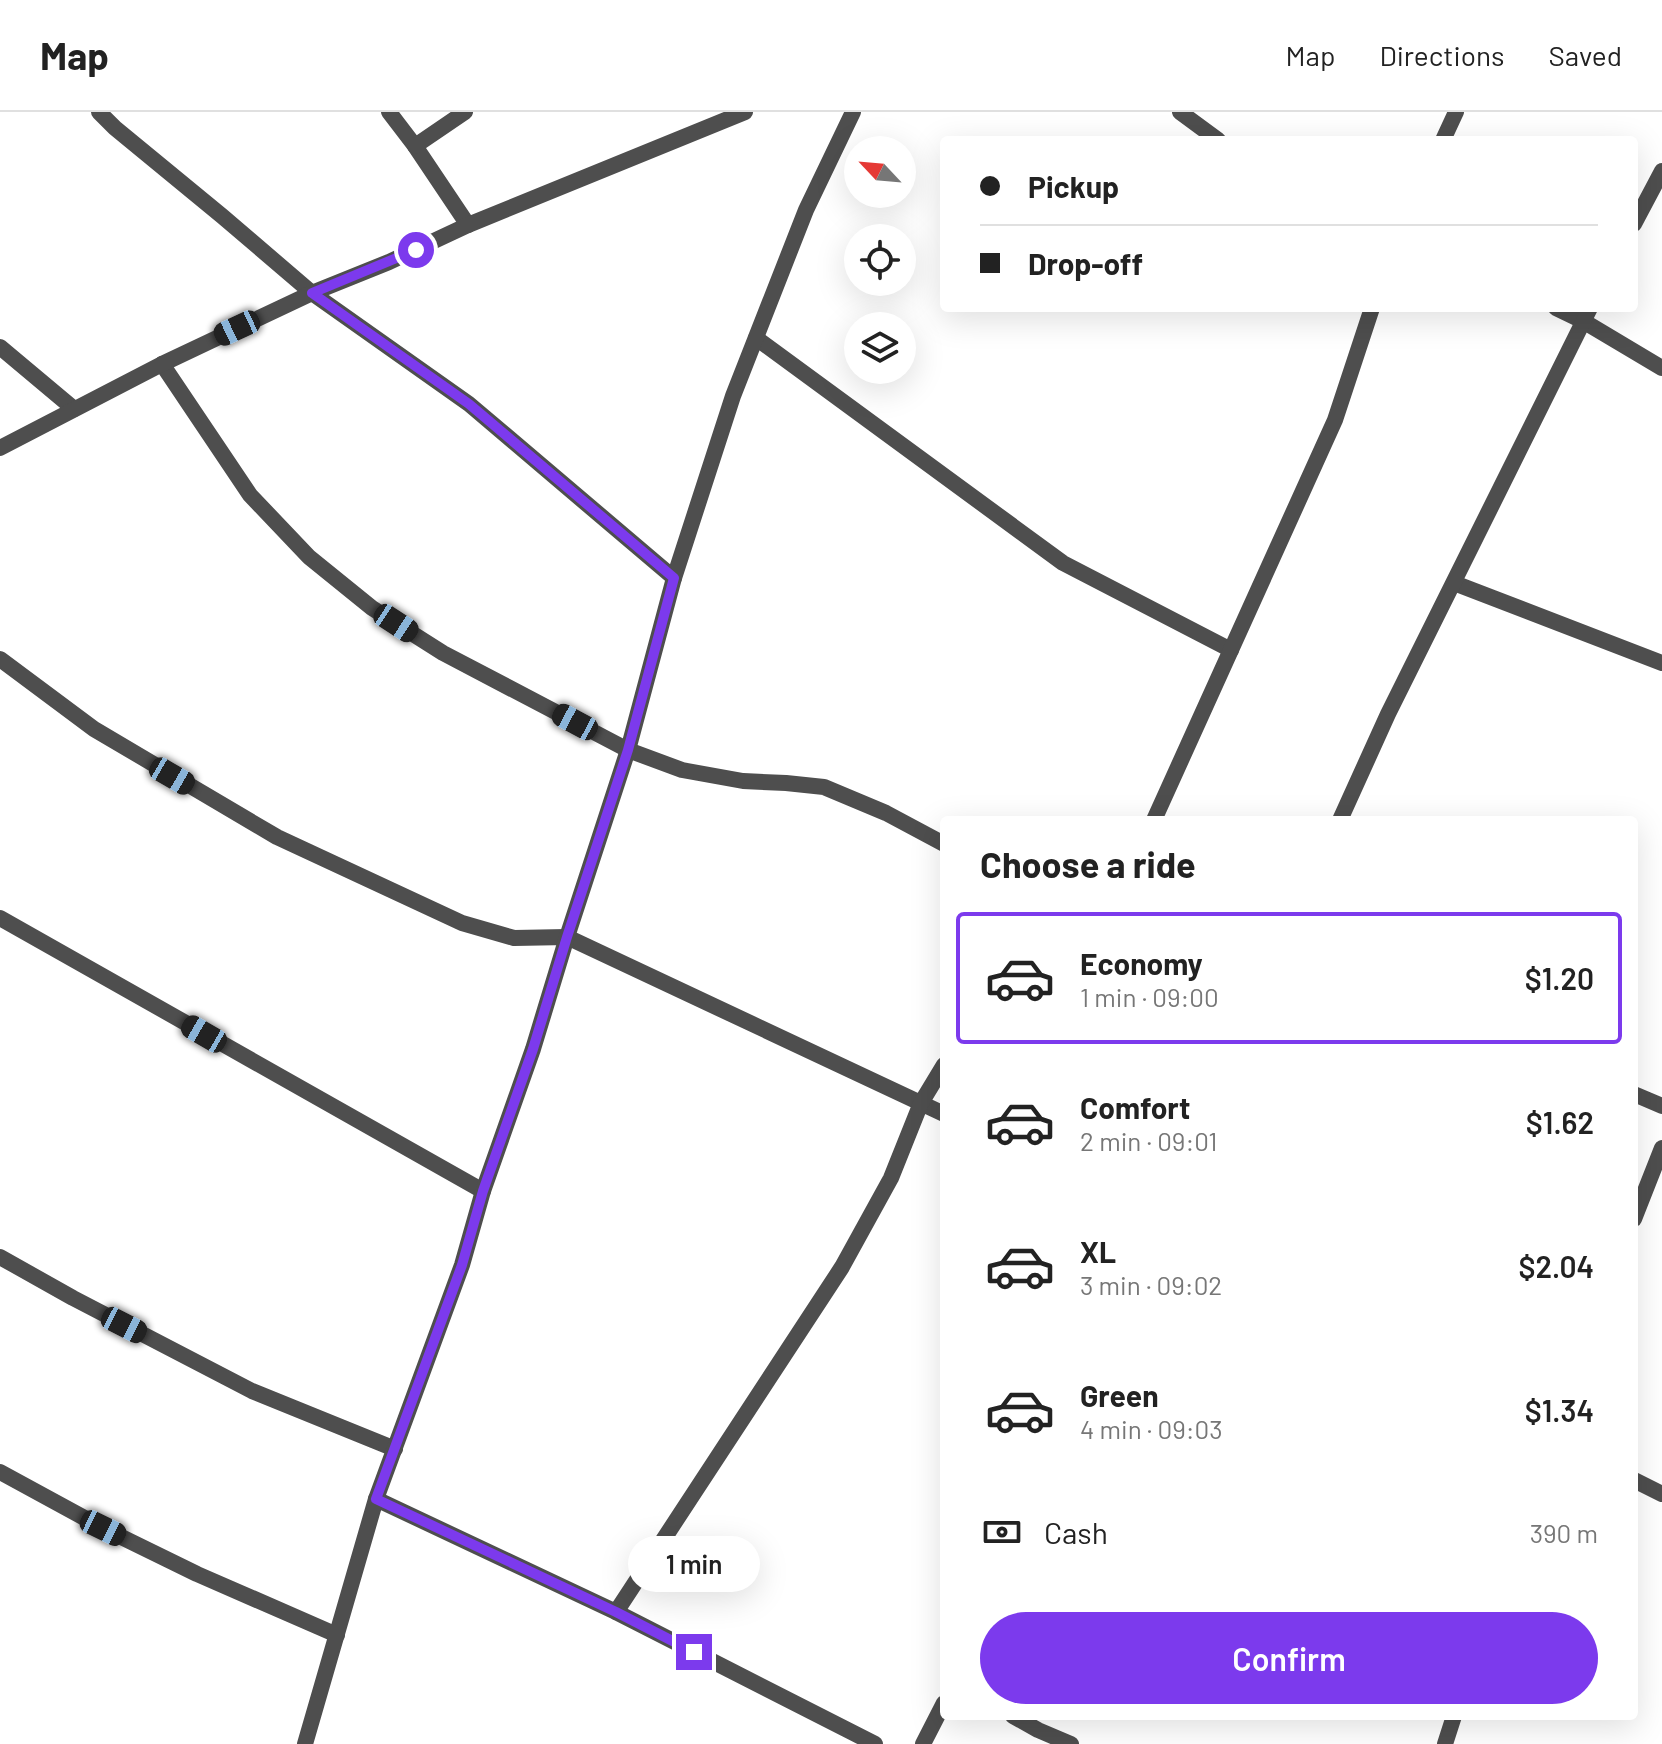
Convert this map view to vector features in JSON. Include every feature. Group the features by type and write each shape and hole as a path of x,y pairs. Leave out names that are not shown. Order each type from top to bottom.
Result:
{"street":[{"path":"99,112 312,293 469,404 674,578"},
{"path":"389,112 468,225"},
{"path":"415,146 465,112"},
{"path":"0,448 162,364 312,293 468,225 745,112"},
{"path":"305,1744 376,1499 462,1265 483,1191 533,1049 628,750 674,578 733,396 806,210 853,112"},
{"path":"1180,112 1213,136"},
{"path":"1445,136 1456,112"},
{"path":"1638,216 1662,171"},
{"path":"1156,816 1335,420 1371,312"},
{"path":"1342,816 1388,714 1586,314 1662,368"},
{"path":"756,338 1063,563 1231,650"},
{"path":"0,347 74,409"},
{"path":"162,364 250,495 309,557 372,608 443,653 628,750 682,770 743,781 824,787 886,813 940,842"},
{"path":"1454,583 1662,663"},
{"path":"0,659 94,729 277,837 462,923 514,938 567,937 940,1112"},
{"path":"0,918 483,1191"},
{"path":"616,1612 842,1267 891,1178 921,1103 940,1072"},
{"path":"1638,1096 1662,1106"},
{"path":"1638,1209 1662,1148"},
{"path":"0,1257 252,1391 395,1449"},
{"path":"0,1472 197,1574 337,1635"},
{"path":"1638,1482 1662,1494"},
{"path":"376,1499 616,1612 875,1744"},
{"path":"923,1744 940,1711"},
{"path":"1020,1720 1071,1744"},
{"path":"1445,1744 1453,1720"}],"route":[{"path":"416,250 312,293 469,404 674,578 628,750 533,1049 483,1191 462,1265 376,1499 694,1652"}]}
